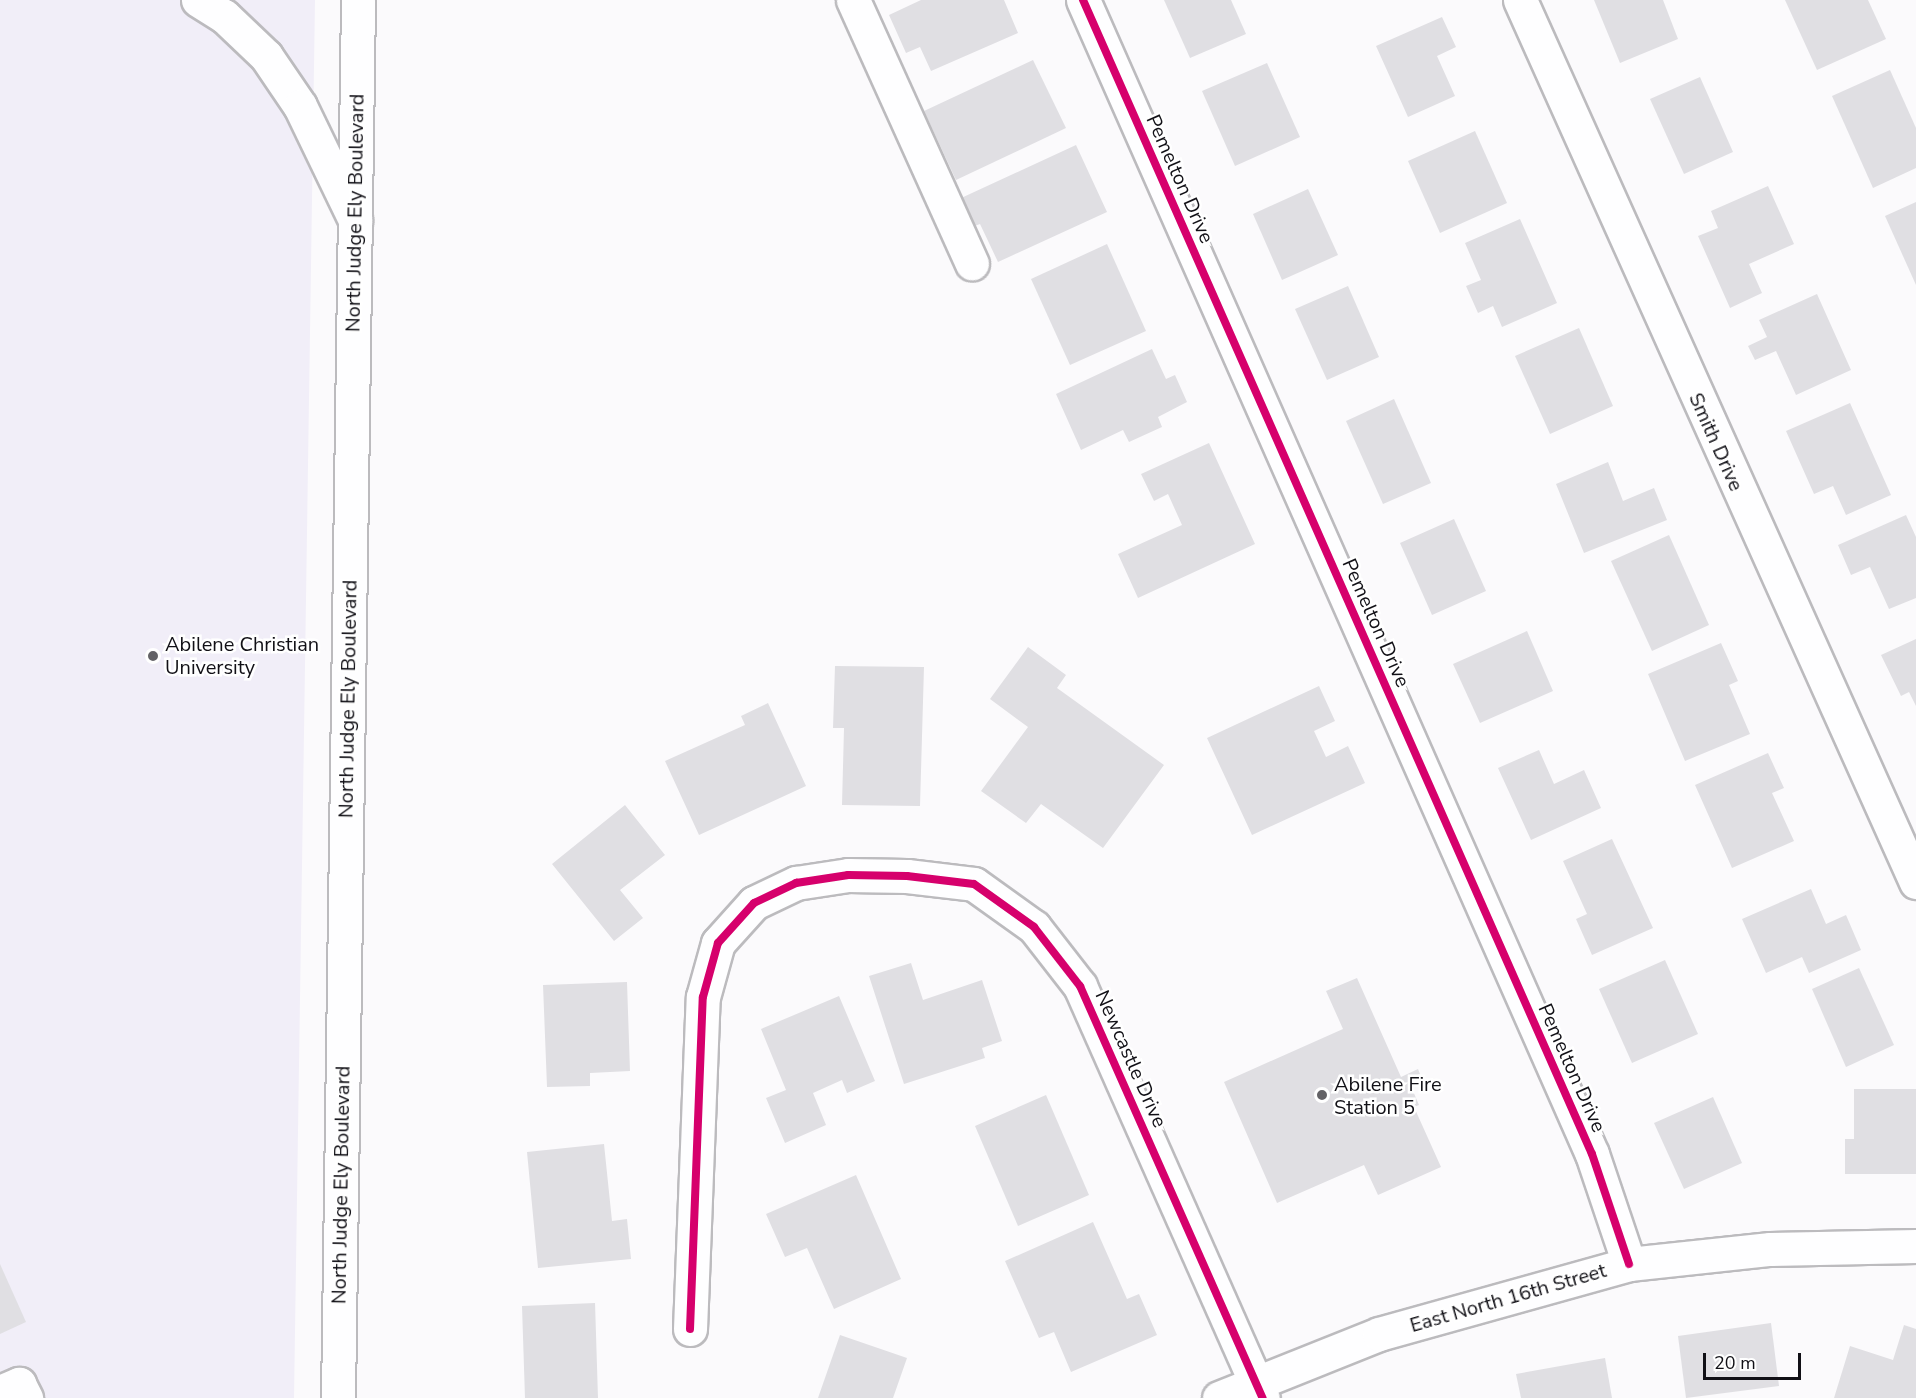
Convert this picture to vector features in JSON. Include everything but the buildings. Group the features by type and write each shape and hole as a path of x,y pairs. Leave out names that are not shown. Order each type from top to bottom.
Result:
{"street":[{"path":"198,0 224,16 266,56 300,106 355,220"},
{"name":"North Judge Ely Boulevard","path":"338,1398 358,0"},
{"path":"853,0 972,263"},
{"name":"Pemelton Drive","path":"1083,0 1592,1154 1629,1264"},
{"name":"Smith Drive","path":"1520,0 1916,882"},
{"name":"Newcastle Drive","path":"690,1329 703,997 718,943 754,903 796,883 848,875 907,876 974,884 1034,927 1080,986 1260,1390"},
{"name":"East North 16th Street","path":"1219,1398 1260,1390 1379,1335 1629,1264 1770,1248 1916,1246"},
{"path":"0,1392 19,1384 26,1398"}],"shaded area":[{"name":"Abilene Christian University","path":"0,0 315,0 294,1398 0,1398"}],"cycle path":[{"path":"1083,0 1592,1154 1629,1264"},
{"path":"690,1329 703,997 718,943 754,903 796,883 848,875 907,876 974,884 1034,927 1080,986 1263,1398"}],"place":[{"name":"Abilene Christian University","path":"153,656"},
{"name":"Abilene Fire Station 5","path":"1322,1095"}]}
